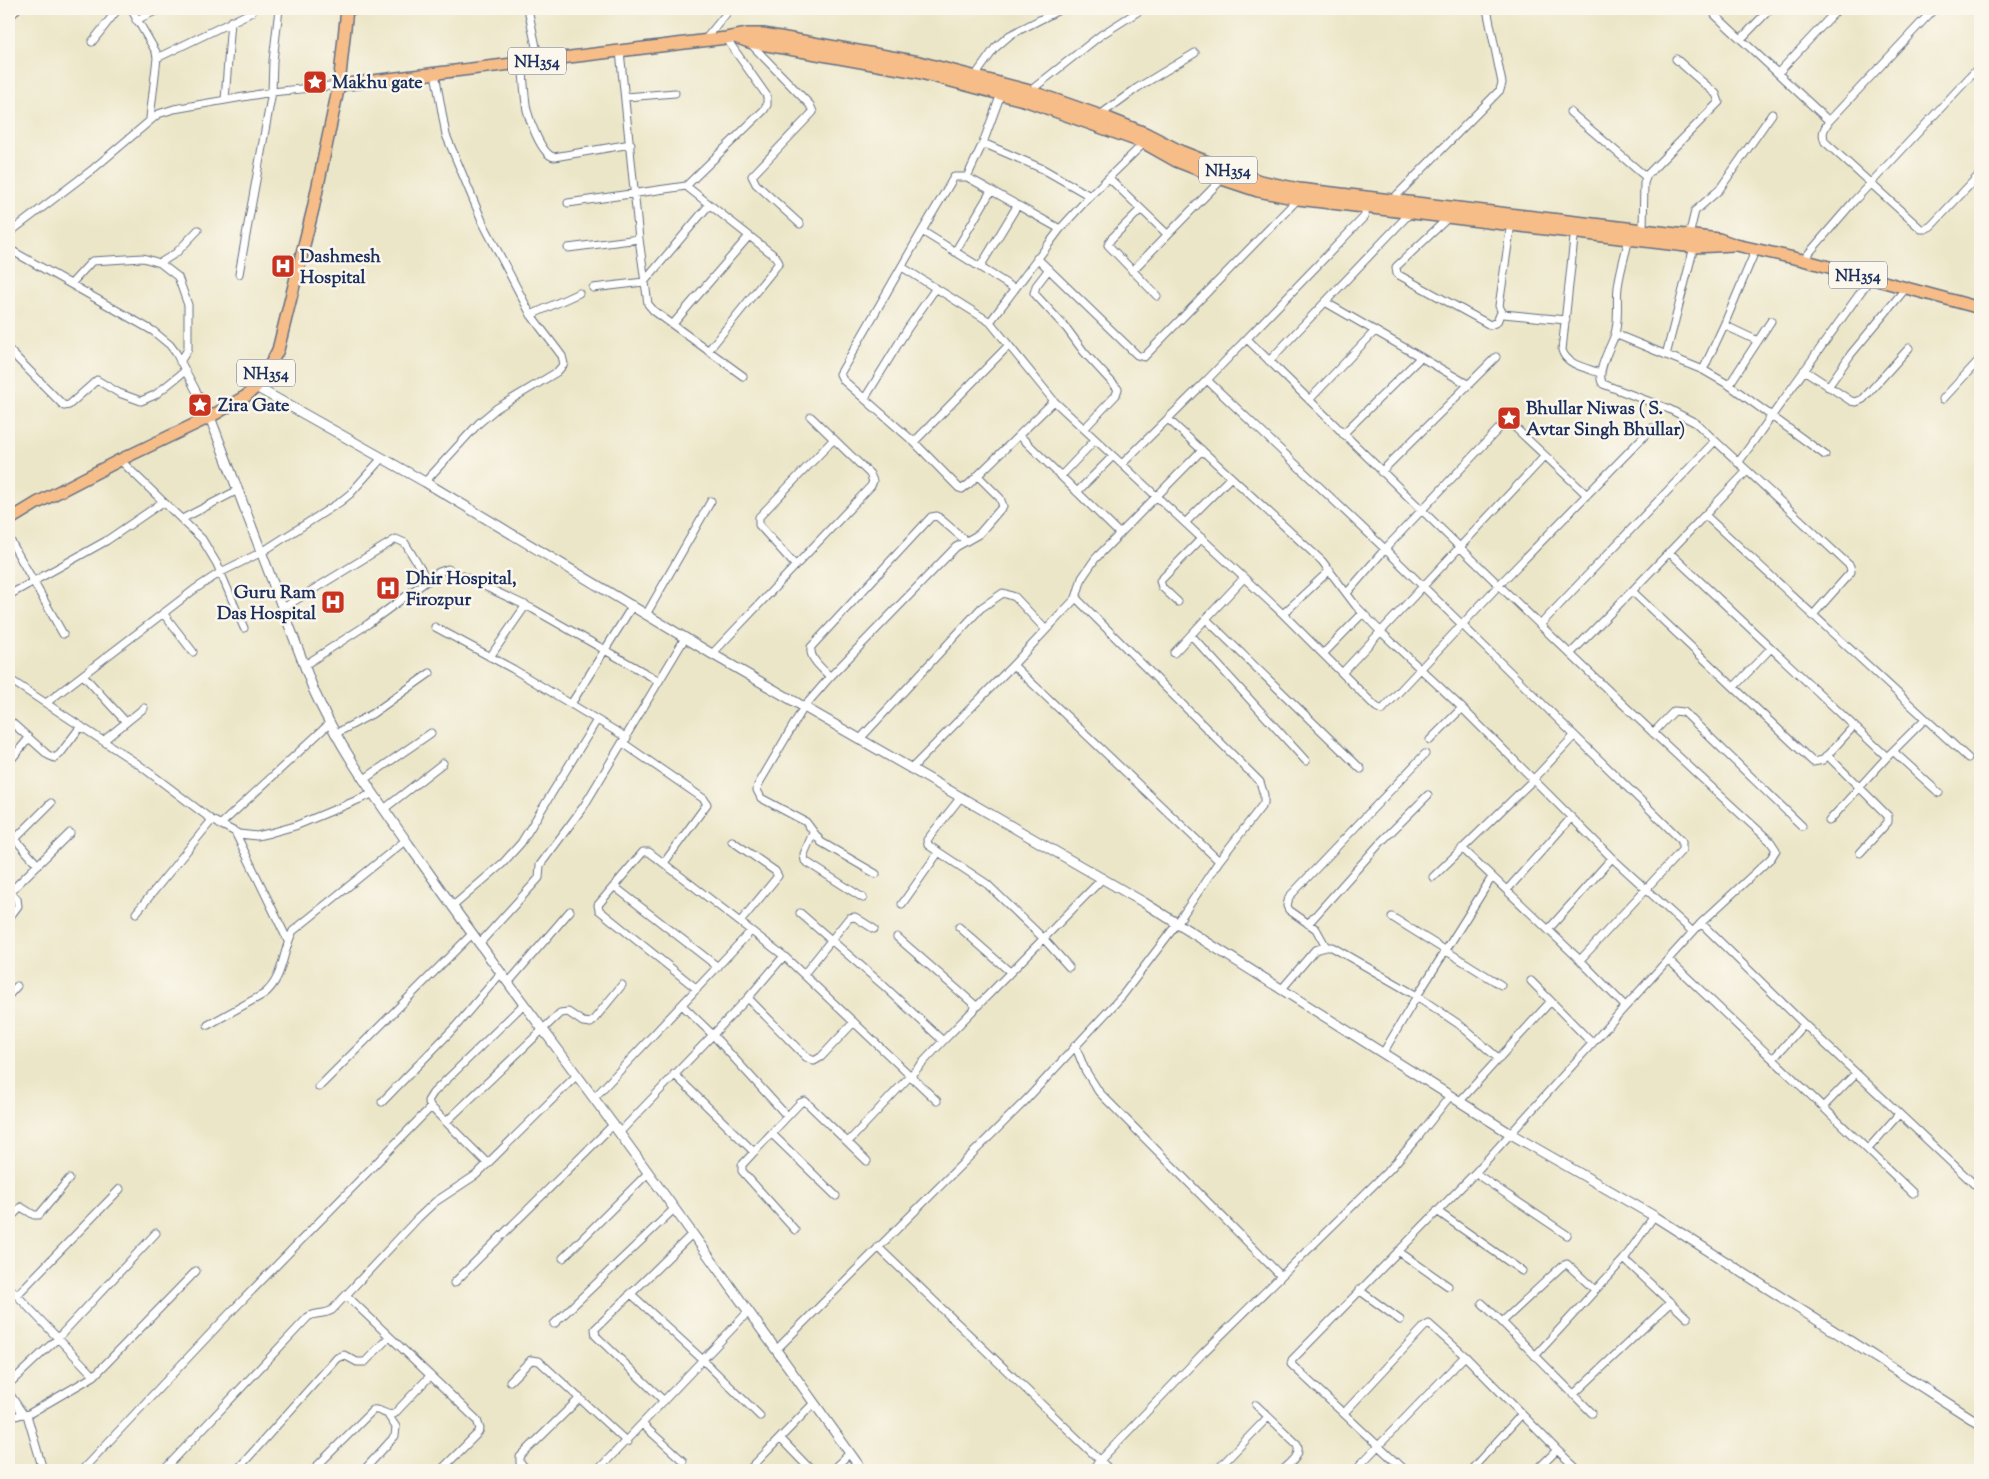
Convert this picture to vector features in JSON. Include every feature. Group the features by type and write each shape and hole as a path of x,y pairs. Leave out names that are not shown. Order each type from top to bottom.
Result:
{"main road":[{"path":"339,84 347,10"},
{"name":"NH354","path":"9,520 37,502 210,417 246,396 256,387 265,375 278,350 313,209 339,84 730,38 748,34 763,34 919,62 975,76 1065,114 1144,143 1176,160 1222,179 1258,191 1298,199 1368,202 1393,200 1575,227 1629,239 1694,247 1736,245"},
{"name":"NH354","path":"730,38 1003,89 1030,91 1100,115 1145,133 1180,151 1260,181 1411,212 1511,224 1643,230 1719,239 1980,308"}],"street":[{"path":"9,18 17,9"},
{"path":"92,42 118,9"},
{"path":"131,9 154,48 157,58 150,118"},
{"path":"136,20 160,9"},
{"path":"239,274 272,92 273,61 279,9"},
{"path":"347,10 368,9"},
{"path":"528,9 539,61"},
{"path":"704,41 730,9"},
{"path":"975,76 995,48 1010,35 1061,9"},
{"path":"1030,91 1101,35 1142,9"},
{"path":"1393,200 1500,90 1502,83 1487,9"},
{"path":"1741,39 1770,9"},
{"path":"1778,74 1838,9"},
{"path":"1934,9 1829,121 1822,133 1825,142 1918,227 1925,229 1931,226 1980,174"},
{"path":"157,58 252,12"},
{"path":"1715,15 1829,121"},
{"path":"225,100 231,21"},
{"path":"568,203 635,195 686,186 767,105 767,96 730,38"},
{"path":"749,42 810,105 813,112 752,176 756,184 800,224"},
{"path":"620,51 631,144 639,239 648,304 650,308 743,376"},
{"path":"1100,115 1137,88 1195,53"},
{"path":"1643,230 1646,177 1719,102 1716,94 1676,59"},
{"path":"522,62 528,111 543,149 549,156 554,157 631,144"},
{"path":"1803,260 1871,183 1980,66"},
{"path":"425,482 489,414 561,369 564,364 562,356 531,315 483,223 453,153 443,124 435,73"},
{"path":"9,233 93,169 150,118 158,114 174,108 272,92 339,84"},
{"path":"967,177 983,143 1003,89"},
{"path":"626,98 675,93"},
{"path":"1570,112 1646,177"},
{"path":"1689,236 1698,206 1720,190 1772,114"},
{"path":"983,143 1043,169 1090,196"},
{"path":"990,322 1060,229 1090,196 1144,143"},
{"path":"1054,401 966,487 959,488 914,442 843,380 840,374 954,178 967,177 1060,229"},
{"path":"1109,178 1167,234"},
{"path":"1132,271 1222,179"},
{"path":"686,186 776,257 778,261 778,266 708,351"},
{"path":"955,252 991,191"},
{"path":"1038,258 1137,355 1144,357 1298,199"},
{"path":"1122,464 1207,380 1364,217 1368,202"},
{"path":"593,288 644,282 709,205"},
{"path":"980,267 1017,206"},
{"path":"1142,209 1108,242 1110,248 1157,296"},
{"path":"1269,361 1411,212"},
{"path":"1450,216 1396,267 1397,274 1490,325 1497,322 1501,312 1499,306 1511,224"},
{"path":"1575,227 1562,350 1564,356 1571,362 1600,373"},
{"path":"160,263 176,253 198,230"},
{"path":"922,231 1015,289"},
{"path":"673,324 749,236"},
{"path":"568,248 639,239"},
{"path":"1629,239 1619,278 1617,296 1618,318 1600,373 1600,380 1603,384 1684,416 1696,423 1851,569 1812,616"},
{"path":"1666,355 1694,247"},
{"path":"9,249 154,331 170,345 210,417 329,724 363,780 452,907 620,1132 648,1174 777,1349 862,1470"},
{"path":"1703,370 1756,249"},
{"path":"71,284 92,261 142,258 160,263 178,277 188,304 188,349 180,362"},
{"path":"902,267 990,322 1054,401 1283,614 1376,707 1382,710 1499,585 1652,428"},
{"path":"1049,269 1036,286 1034,293 1118,389 1116,395 1084,430"},
{"path":"1738,463 1870,279"},
{"path":"865,398 936,288"},
{"path":"1828,387 1864,338 1906,288"},
{"path":"531,315 579,293"},
{"path":"1325,302 1469,385"},
{"path":"1501,312 1504,314 1566,320"},
{"path":"1729,385 1771,321"},
{"path":"1724,325 1758,341"},
{"path":"1309,400 1375,331"},
{"path":"1614,334 1703,370 1729,385 1825,455"},
{"path":"1247,339 1458,547 1653,733 1770,841 1776,850 1771,858 1701,923 1511,1134 1292,1360 1291,1364 1294,1367 1404,1470"},
{"path":"914,442 1008,346"},
{"path":"1804,370 1851,401 1859,401 1909,348"},
{"path":"9,350 64,406 69,405 97,380 119,393 141,401 155,395 185,370"},
{"path":"1343,434 1421,357"},
{"path":"1381,472 1496,357"},
{"path":"1943,399 1980,359"},
{"path":"1207,380 1385,549 1682,841 1682,850 1647,890 1580,960"},
{"path":"256,387 425,482 712,654 1103,878 1511,1134 1654,1216 1980,1424"},
{"path":"712,654 871,486 873,481 870,474 811,417"},
{"path":"1168,419 1330,570 1363,613 1380,631 1462,708 1612,858 1693,932"},
{"path":"1348,593 1385,549 1508,420 1587,495"},
{"path":"1020,436 1120,534"},
{"path":"795,565 759,525 759,517 834,439"},
{"path":"1061,476 1095,440"},
{"path":"1540,625 1715,441"},
{"path":"911,769 1076,598 1082,578 1089,566 1202,450"},
{"path":"1077,492 1112,456"},
{"path":"1342,674 1458,547 1545,456"},
{"path":"46,703 163,613 221,572 262,552 340,502 350,494 382,458"},
{"path":"120,460 202,540 221,572 244,628"},
{"path":"1570,654 1747,471"},
{"path":"876,874 824,844 813,833 806,822 761,798 757,790 758,786 804,707 830,676 956,547 965,540 979,534 1003,506 1000,498 978,476"},
{"path":"1186,523 1231,477"},
{"path":"182,520 238,490"},
{"path":"646,614 710,501"},
{"path":"9,596 106,541 163,502"},
{"path":"830,676 813,659 810,652 811,647 931,517 934,515 939,517 965,540"},
{"path":"1706,515 1812,616 1968,758"},
{"path":"9,538 63,634"},
{"path":"1178,602 1162,588 1160,581 1202,538"},
{"path":"283,608 396,539 405,543 428,580"},
{"path":"1669,552 1854,726 1939,793"},
{"path":"305,665 368,624 443,569 453,569 526,605 659,681"},
{"path":"1283,614 1330,570"},
{"path":"1174,653 1244,578"},
{"path":"1632,591 1813,762 1823,760 1854,726"},
{"path":"860,739 981,608 1002,593 1016,597 1046,630"},
{"path":"777,1349 1026,1100 1133,982 1176,925 1219,861 1264,803 1260,782 1076,598"},
{"path":"490,657 526,605"},
{"path":"570,704 633,605"},
{"path":"163,613 193,652"},
{"path":"1323,654 1363,613"},
{"path":"1206,619 1361,769"},
{"path":"435,627 597,720 704,800 707,804 664,863"},
{"path":"1191,635 1306,761"},
{"path":"479,944 539,878 540,865 584,806 685,638"},
{"path":"1734,687 1771,648"},
{"path":"1013,665 1219,861"},
{"path":"335,734 378,710 430,673"},
{"path":"84,675 126,722"},
{"path":"9,679 138,764 212,820 235,832 248,836 270,833 295,826 372,794"},
{"path":"103,741 144,708"},
{"path":"1430,740 1462,708"},
{"path":"1653,733 1674,711 1684,712 1802,826"},
{"path":"1829,821 1925,719"},
{"path":"9,720 48,755 55,758 81,726"},
{"path":"452,907 503,863 521,843 597,720"},
{"path":"220,825 329,724"},
{"path":"363,780 431,733"},
{"path":"1433,877 1533,780 1574,736"},
{"path":"9,762 29,738"},
{"path":"1326,947 1319,933 1287,906 1289,897 1424,754"},
{"path":"1827,755 1887,814 1889,819 1860,853"},
{"path":"384,809 444,763"},
{"path":"1308,924 1381,842 1428,795"},
{"path":"961,797 927,840 928,845 987,884 1043,938 1069,967"},
{"path":"9,845 51,803"},
{"path":"1507,890 1571,818"},
{"path":"136,913 212,820"},
{"path":"235,832 288,941"},
{"path":"9,918 18,906 17,898 10,892 70,833"},
{"path":"813,833 804,854 805,861 863,898"},
{"path":"15,839 38,865"},
{"path":"208,1025 264,994 272,987 280,970 288,941 293,931 406,840"},
{"path":"732,842 775,871 778,876 740,922"},
{"path":"1462,848 1580,960 1625,1006"},
{"path":"698,989 602,914 598,906 643,852 649,852 664,863 784,956 937,1101"},
{"path":"902,904 938,853"},
{"path":"1548,930 1612,858"},
{"path":"848,1142 942,1040 1103,878"},
{"path":"1383,1053 1492,878"},
{"path":"615,887 718,967"},
{"path":"508,983 570,911"},
{"path":"800,913 883,985 942,1040"},
{"path":"804,974 847,920 852,917 874,928"},
{"path":"1392,917 1501,985"},
{"path":"1701,923 1804,1024 1974,1184"},
{"path":"959,926 1010,972"},
{"path":"594,1098 751,931"},
{"path":"319,1087 472,934"},
{"path":"898,937 976,1006"},
{"path":"1281,990 1316,950 1332,947 1417,996 1460,1025 1499,1059"},
{"path":"620,1132 748,998 784,956"},
{"path":"1668,959 1913,1193"},
{"path":"382,1102 456,1026 501,973"},
{"path":"1531,981 1592,1043"},
{"path":"446,1122 562,1012 568,1012 586,1024 591,1023 622,985"},
{"path":"9,996 17,986"},
{"path":"748,998 806,1057 814,1061 822,1057 854,1022"},
{"path":"1460,1101 1551,1001"},
{"path":"488,1164 431,1107 428,1101 433,1093 524,1004"},
{"path":"682,1005 712,1034 787,1116"},
{"path":"1773,1059 1804,1024"},
{"path":"1075,1045 1085,1070 1099,1092 1280,1275"},
{"path":"1823,1106 1856,1073"},
{"path":"674,1074 754,1152"},
{"path":"164,1470 304,1322 312,1315 329,1312 428,1208 472,1179 577,1075"},
{"path":"1091,1470 1280,1275 1391,1168 1450,1096"},
{"path":"795,1230 742,1171 742,1165 800,1102 808,1102 867,1161"},
{"path":"82,1470 228,1315 431,1107"},
{"path":"1868,1149 1899,1114"},
{"path":"454,1283 614,1124"},
{"path":"772,1134 836,1196"},
{"path":"1475,1172 1567,1235"},
{"path":"563,1258 648,1174"},
{"path":"9,1219 21,1207 34,1216 39,1216 69,1179"},
{"path":"17,1295 120,1189"},
{"path":"554,1324 674,1209"},
{"path":"1438,1210 1522,1272"},
{"path":"1535,1356 1624,1258 1654,1216"},
{"path":"9,1384 58,1338 156,1232"},
{"path":"664,1401 594,1332 597,1326 630,1293 692,1234"},
{"path":"878,1247 1110,1470"},
{"path":"1398,1251 1448,1286"},
{"path":"1624,1258 1687,1318"},
{"path":"1502,1322 1565,1264 1569,1264 1595,1290"},
{"path":"9,1418 25,1415 94,1376 196,1272"},
{"path":"9,1287 94,1376"},
{"path":"1359,1290 1400,1320"},
{"path":"630,1293 703,1360 760,1416"},
{"path":"346,1295 477,1420 480,1429 441,1470"},
{"path":"1573,1395 1671,1302"},
{"path":"1482,1303 1592,1413"},
{"path":"598,1470 627,1442 748,1312"},
{"path":"1344,1413 1427,1324 1434,1326 1578,1470"},
{"path":"237,1470 337,1358 344,1355 358,1362 365,1362 389,1337"},
{"path":"1355,1470 1465,1356"},
{"path":"510,1381 531,1360 535,1359 542,1363 627,1442"},
{"path":"388,1415 397,1413 430,1376"},
{"path":"9,1393 25,1415 44,1470"},
{"path":"526,1470 520,1463 520,1457 580,1398"},
{"path":"749,1470 814,1403"},
{"path":"1256,1405 1299,1448 1297,1456 1282,1470"},
{"path":"313,1470 373,1410 381,1410 388,1415 396,1427 395,1436 364,1470"},
{"path":"1471,1470 1522,1414"},
{"path":"1222,1469 1268,1417"},
{"path":"642,1424 683,1461"},
{"path":"780,1438 811,1470"},
{"path":"1537,1470 1557,1450"},
{"path":"832,1470 850,1454"}],"place":[{"name":"Makhu gate","path":"315,82"},
{"name":"Dashmesh Hospital","path":"283,266"},
{"name":"Zira Gate","path":"200,405"},
{"name":"Bhullar Niwas ( S. Avtar Singh Bhullar)","path":"1509,418"},
{"name":"Dhir Hospital, Firozpur","path":"388,588"},
{"name":"Guru Ram Das Hospital","path":"333,602"}]}
